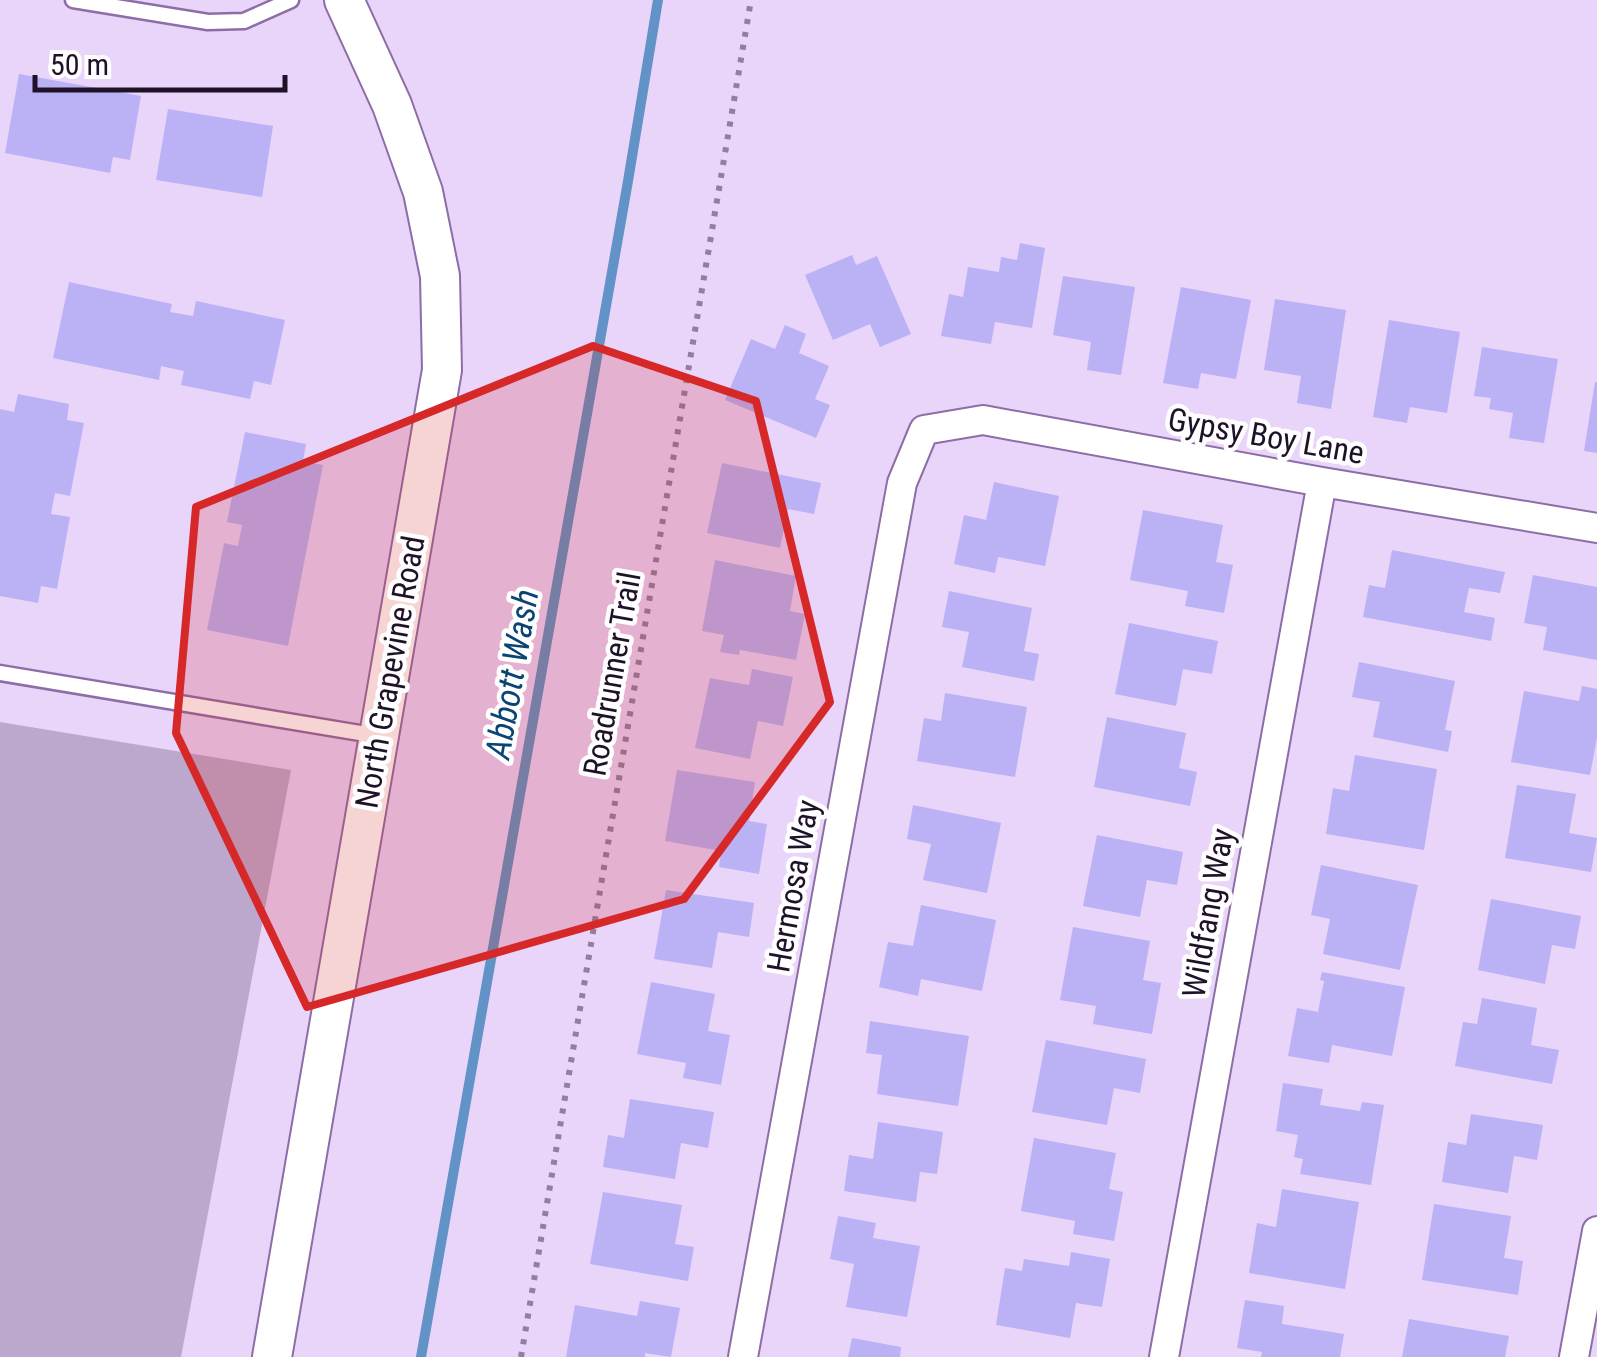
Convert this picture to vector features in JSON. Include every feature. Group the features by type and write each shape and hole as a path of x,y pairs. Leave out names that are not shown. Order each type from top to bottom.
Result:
{"main road":[{"name":"North Grapevine Road","path":"272,1357 442,370 440,276 423,192 392,105 344,0"}],"street":[{"name":"Gypsy Boy Lane","path":"924,430 983,420 1597,528"},
{"name":"Hermosa Way","path":"743,1357 902,483 924,430"},
{"name":"Wildfang Way","path":"1164,1357 1322,482"},
{"path":"1574,1357 1597,1231"}],"lane":[{"path":"73,0 208,22 244,21 292,0"},
{"path":"0,674 379,736"}],"path":[{"name":"Roadrunner Trail","path":"521,1357 752,0"}],"highlighted area":[{"path":"593,346 756,401 830,702 684,899 307,1007 176,733 196,507"}],"shaded area":[{"path":"0,722 291,770 181,1357 0,1357"}],"building":[{"path":"19,74 141,96 130,160 113,157 110,173 5,153"},
{"path":"168,109 273,126 262,197 156,180"},
{"path":"1020,243 1045,248 1032,328 995,322 991,344 941,336 949,294 963,297 968,267 999,272 1001,257 1017,260"},
{"path":"852,255 856,265 877,256 911,334 880,347 870,324 833,340 805,275"},
{"path":"1063,276 1135,287 1121,375 1087,370 1091,342 1053,335"},
{"path":"69,282 172,304 170,312 193,316 196,301 285,320 271,385 254,381 250,399 181,385 184,371 161,366 159,380 53,358"},
{"path":"1181,287 1251,300 1236,379 1201,373 1198,389 1163,383"},
{"path":"1275,299 1346,310 1331,409 1297,403 1301,376 1264,370"},
{"path":"1389,320 1460,332 1447,413 1410,407 1407,423 1373,417"},
{"path":"785,325 806,334 799,353 829,366 815,399 830,405 816,438 725,400 751,339 775,349"},
{"path":"1482,347 1558,359 1544,443 1509,438 1513,413 1489,409 1491,398 1474,396"},
{"path":"1597,382 1597,453 1584,451"},
{"path":"18,394 69,404 67,420 84,423 70,496 55,493 51,514 70,517 57,589 41,586 38,603 0,596 0,409 14,412"},
{"path":"245,432 306,444 303,461 323,465 288,646 207,630 224,543 238,546 242,525 227,522"},
{"path":"722,463 821,483 814,514 788,509 780,548 707,533"},
{"path":"994,482 1059,496 1045,566 998,557 995,573 954,564 964,515 986,520"},
{"path":"1143,510 1223,525 1216,562 1233,565 1224,613 1185,606 1188,591 1130,580"},
{"path":"1392,550 1505,572 1500,593 1469,588 1464,612 1495,618 1491,641 1363,617 1369,585 1385,588"},
{"path":"715,560 796,576 790,611 805,614 796,660 740,650 739,655 720,652 724,635 702,631"},
{"path":"1533,575 1597,587 1597,660 1543,650 1547,627 1524,623"},
{"path":"949,591 1032,608 1024,651 1039,654 1034,681 962,667 969,632 942,627"},
{"path":"1129,623 1218,641 1212,674 1183,669 1176,706 1115,694"},
{"path":"1359,662 1455,681 1445,730 1452,731 1448,752 1373,737 1380,702 1352,697"},
{"path":"752,669 793,677 783,726 758,721 750,759 695,748 710,678 749,685"},
{"path":"1582,686 1597,689 1597,738 1590,775 1511,762 1524,691 1579,701"},
{"path":"945,693 1027,707 1015,777 917,761 924,718 941,721"},
{"path":"1107,717 1186,733 1179,768 1197,772 1190,806 1094,787"},
{"path":"1355,755 1437,769 1424,850 1326,834 1333,788 1349,791"},
{"path":"677,770 755,782 749,821 767,824 759,874 719,867 721,851 665,841"},
{"path":"1517,785 1576,794 1569,833 1597,838 1591,872 1505,858"},
{"path":"913,805 1001,823 987,893 923,880 931,844 907,839"},
{"path":"1097,835 1183,852 1177,885 1147,880 1140,917 1083,906"},
{"path":"1321,865 1418,885 1400,970 1323,954 1330,919 1311,915"},
{"path":"666,890 754,903 749,937 718,932 712,968 654,959"},
{"path":"1491,899 1581,916 1575,949 1552,945 1545,984 1478,970"},
{"path":"921,905 996,920 982,991 921,979 918,996 879,987 888,942 913,946"},
{"path":"1073,927 1150,941 1143,980 1161,983 1152,1034 1093,1024 1096,1006 1060,1000"},
{"path":"1322,972 1405,987 1392,1056 1332,1045 1329,1063 1288,1056 1297,1008 1318,1012"},
{"path":"651,982 715,994 708,1031 730,1035 721,1085 683,1078 686,1063 637,1054"},
{"path":"1482,998 1537,1008 1531,1045 1559,1050 1552,1084 1455,1066 1463,1022 1477,1024"},
{"path":"870,1021 969,1036 958,1106 877,1094 882,1055 866,1053"},
{"path":"1046,1040 1146,1059 1140,1093 1114,1088 1107,1125 1032,1112"},
{"path":"1283,1083 1323,1089 1320,1105 1360,1111 1362,1102 1384,1105 1371,1185 1300,1174 1303,1159 1294,1157 1298,1135 1276,1131"},
{"path":"630,1099 714,1112 708,1148 681,1143 675,1179 603,1167 608,1135 624,1138"},
{"path":"1471,1114 1543,1125 1537,1160 1514,1156 1508,1193 1442,1182 1448,1142 1466,1145"},
{"path":"878,1122 943,1132 937,1174 920,1172 916,1202 844,1191 849,1155 873,1159"},
{"path":"1034,1138 1116,1153 1109,1189 1123,1192 1114,1241 1073,1234 1075,1221 1021,1211"},
{"path":"1282,1189 1359,1202 1345,1289 1249,1273 1257,1223 1276,1227"},
{"path":"603,1192 682,1205 675,1244 694,1247 688,1281 590,1264"},
{"path":"1434,1204 1511,1216 1504,1258 1523,1261 1518,1295 1422,1280"},
{"path":"838,1216 876,1223 873,1238 920,1246 907,1317 846,1307 854,1264 830,1259"},
{"path":"1071,1252 1110,1259 1102,1307 1076,1303 1070,1338 996,1325 1005,1268 1022,1271 1024,1259 1069,1266"},
{"path":"1245,1300 1284,1306 1282,1324 1344,1334 1340,1357 1261,1357 1262,1352 1237,1348"},
{"path":"640,1301 680,1308 671,1357 645,1353 645,1357 566,1357 575,1305 637,1316"},
{"path":"1409,1319 1509,1336 1505,1357 1402,1357"},
{"path":"852,1338 901,1347 900,1357 848,1357"}],"waterway":[{"name":"Abbott Wash","path":"421,1357 658,0"}]}
